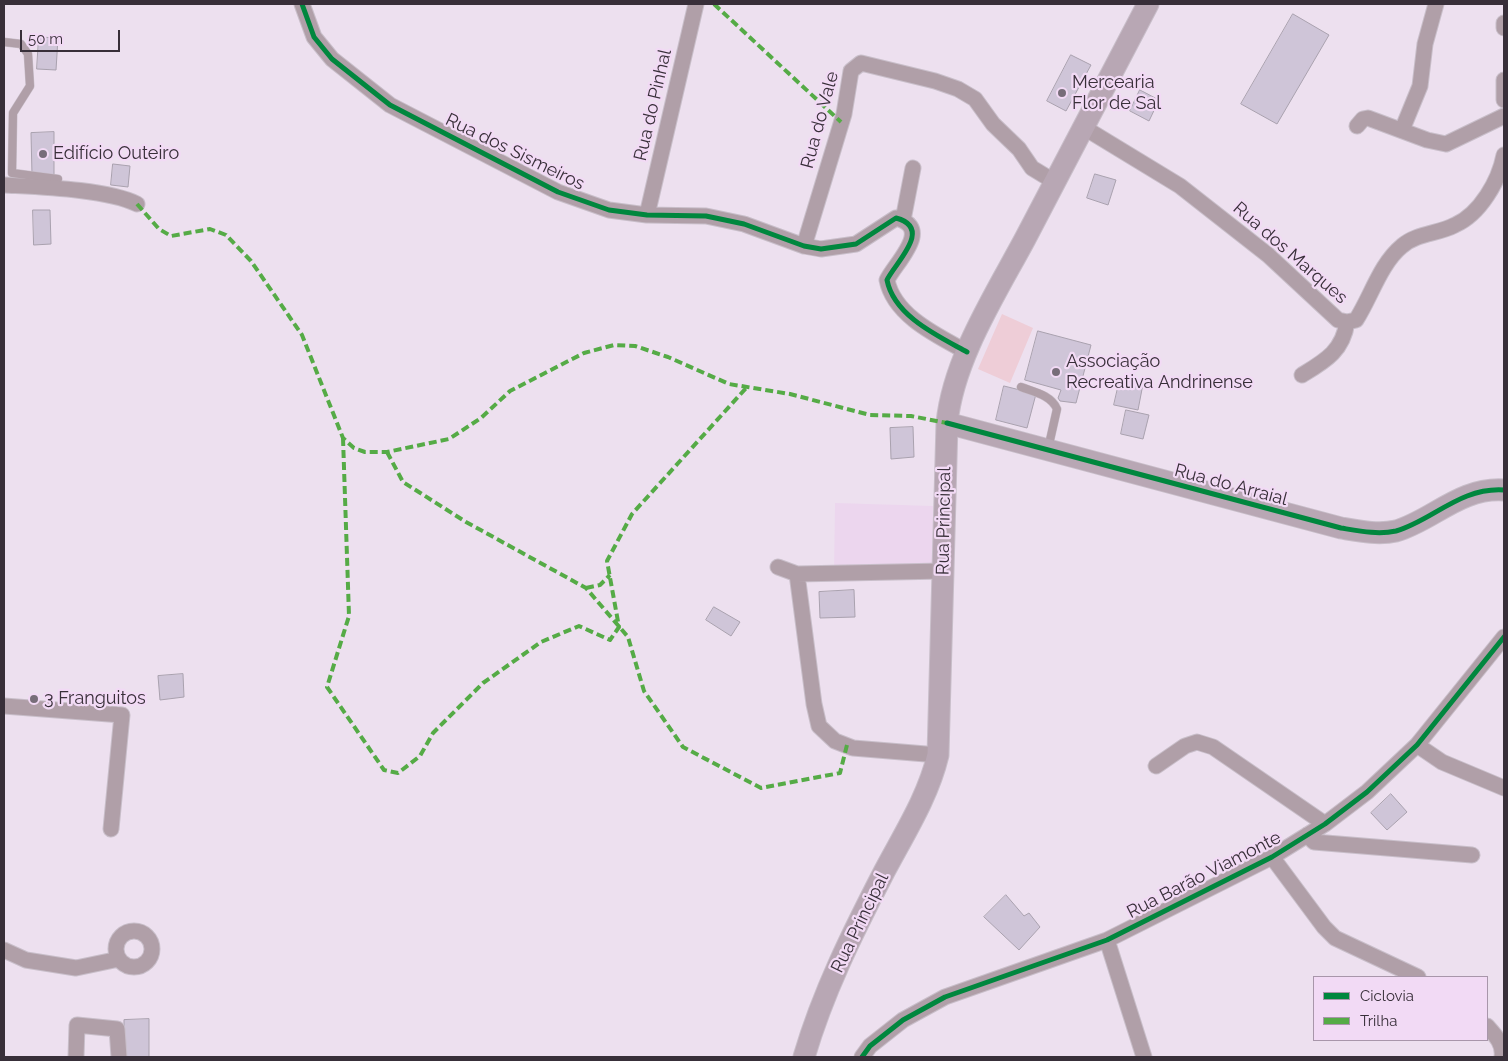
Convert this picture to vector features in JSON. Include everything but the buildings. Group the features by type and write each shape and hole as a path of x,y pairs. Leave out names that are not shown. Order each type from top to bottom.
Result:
{"main road":[{"name":"Rua Principal","path":"804,1057 812,1029 853,932 929,785 938,755 947,423 952,390 967,352 1148,4"},
{"name":"Rua do Arraial","path":"947,423 1341,528 1376,533 1400,529 1442,506 1472,495 1504,490"}],"street":[{"name":"Rua dos Sismeiros","path":"302,4 314,37 332,60 390,105 558,192 609,210 647,215 706,216 744,224 804,246 821,249 856,244 896,218 903,220"},
{"name":"Rua do Pinhal","path":"647,215 696,4"},
{"path":"1402,130 1420,86 1425,44 1436,4"},
{"path":"1504,23 1504,28"},
{"name":"Rua do Vale","path":"804,246 844,114 851,71 861,64 958,88 975,99 993,124 1019,149 1032,168 1055,182"},
{"path":"1504,80 1504,100"},
{"path":"1358,126 1363,119 1368,118 1446,144 1504,116"},
{"name":"Rua dos Marques","path":"1083,128 1180,186 1268,255 1338,320 1347,322 1356,320 1390,260 1403,245 1418,237 1456,225 1473,213 1503,165"},
{"path":"913,168 903,220 910,228 912,238 909,250 887,280 889,291 901,308 934,334 967,352"},
{"path":"4,185 38,186 124,198 137,204"},
{"path":"1302,375 1324,362 1338,348 1345,337 1347,322"},
{"path":"778,567 797,574 943,571"},
{"path":"797,574 818,726 835,741 853,748 938,755"},
{"name":"Rua Barão Viamonte","path":"862,1057 870,1046 903,1020 945,997 1107,940 1272,857 1325,824 1367,792 1417,744 1504,637"},
{"path":"4,706 122,715 111,829"},
{"path":"1156,766 1184,746 1197,742 1213,747 1325,824"},
{"path":"1417,744 1442,762 1504,788"},
{"path":"1308,835 1314,842 1472,855"},
{"path":"1272,857 1313,913 1335,938 1416,976"},
{"path":"1107,940 1144,1057"},
{"path":"4,950 26,960 76,968 119,959"},
{"path":"76,1057 77,1025 117,1029 119,1057"},
{"path":"1488,1027 1498,1038 1503,1052 1502,1057"}],"lane":[{"path":"4,42 21,44 28,54 30,86 13,113 12,173 58,179"},
{"path":"4,152 12,153"},
{"path":"1021,386 1055,403 1057,409 1048,451"}],"shaded area":[{"path":"1002,314 1033,328 1010,383 978,369"},
{"path":"835,503 933,506 933,569 834,571"}],"marked path":[{"path":"714,4 841,122"},
{"path":"137,204 159,229 171,236 210,229 226,235 251,261 302,335 343,438 354,448 365,452 387,452 449,439 481,418 510,391 584,353 614,345 635,346 668,357 729,384 790,394 870,415 911,416 947,423"},
{"path":"343,438 349,616 327,687 384,770 398,773 420,756 433,733 483,683 541,642 579,626 610,640 619,627 607,561 632,514 747,387"},
{"path":"387,452 403,482 466,522 586,588 628,637 644,691 683,747 761,788 840,773 847,745"},
{"path":"586,588 600,585 610,575"}],"cycle path":[{"path":"302,4 314,37 332,59 390,105 558,192 609,210 647,215 706,216 744,224 804,246 821,249 856,244 896,218 907,223 912,230 912,238 909,246 887,280 891,293 898,304 919,324 967,352"},
{"path":"947,423 1341,528 1375,533 1396,531 1409,526 1460,499 1474,494 1488,490 1504,490"},
{"path":"862,1057 870,1046 903,1020 945,997 1107,940 1272,857 1325,824 1367,792 1417,745 1504,637"}],"place":[{"name":"Mercearia Flor de Sal","path":"1062,93"},
{"name":"Edifício Outeiro","path":"43,154"},
{"name":"Associação Recreativa Andrinense","path":"1056,372"},
{"name":"3 Franguitos","path":"34,699"}]}
